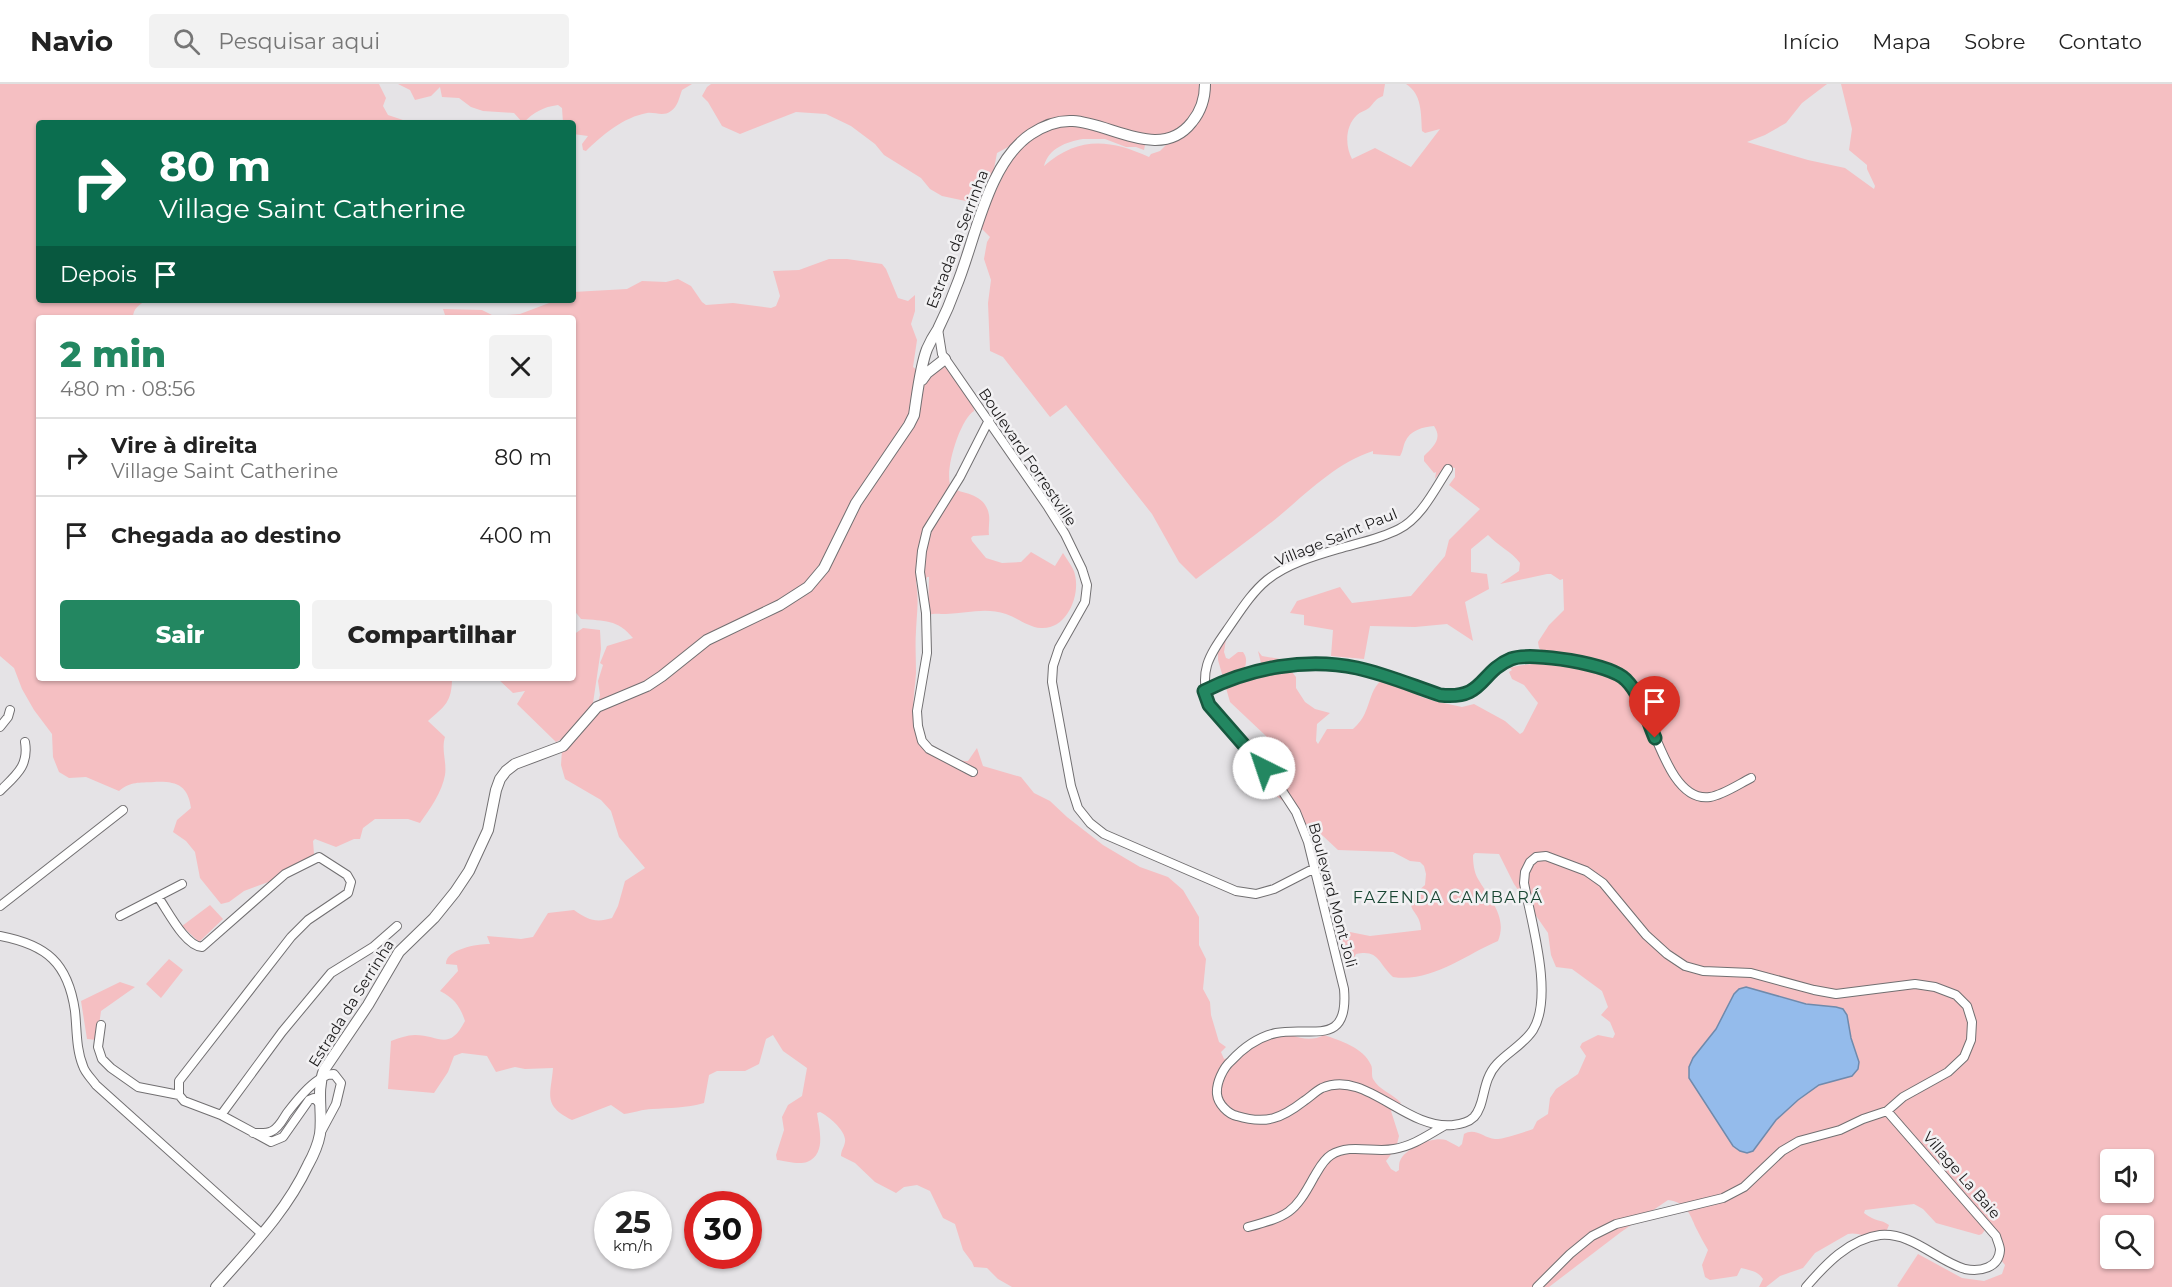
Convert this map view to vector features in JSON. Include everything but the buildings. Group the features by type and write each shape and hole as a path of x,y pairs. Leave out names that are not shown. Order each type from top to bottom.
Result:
{"street":[{"name":"Estrada da Serrinha","path":"216,1287 297,1189 320,1135 319,1103 324,1070 368,1005 399,952 434,918 469,871 488,830 496,790 506,771 515,764 563,746 597,707 647,686 707,640 780,605 808,587 824,568 856,503 914,416 927,349 962,274 990,191 1007,159 1029,135 1055,122 1073,121 1136,138 1165,139 1188,127 1197,115 1203,101 1205,84"},
{"path":"938,329 943,357"},
{"path":"927,349 943,357"},
{"path":"920,382 943,357"},
{"name":"Boulevard Forrestville","path":"943,357 989,420 1065,534 1087,585 1085,602 1059,648 1053,666 1052,682 1071,786 1078,808 1090,823 1104,834 1236,891 1256,894 1274,889 1313,869"},
{"path":"973,772 929,750 922,741 918,726 917,711 927,653 926,612 920,572 927,530 960,477 989,420"},
{"name":"Village Saint Paul","path":"1204,691 1204,674 1208,659 1250,597 1267,580 1288,567 1311,558 1401,529 1415,517 1448,470"},
{"path":"1204,691 1227,680 1256,671 1328,664 1356,668 1440,695 1454,697 1476,689 1499,665 1512,658 1529,656 1582,662 1624,677 1633,687 1663,754 1686,789 1697,796 1711,797 1751,778"},
{"name":"Boulevard Mont Joli","path":"1204,691 1209,705 1279,786 1296,812 1308,842 1344,989 1345,1005 1342,1018 1334,1027 1323,1032 1279,1032 1263,1036 1245,1048 1228,1064 1219,1079 1217,1094 1222,1105 1233,1115 1250,1120 1273,1119 1288,1113 1320,1089 1332,1084 1346,1084 1362,1088 1421,1120 1444,1126"},
{"path":"0,727 8,717 10,710"},
{"path":"0,791 21,770 27,755 25,742"},
{"path":"0,906 123,810"},
{"path":"1248,1227 1279,1219 1292,1211 1328,1157 1341,1150 1393,1150 1413,1144 1444,1126 1473,1119 1479,1109 1485,1083 1491,1071 1523,1042 1533,1030 1540,1016 1542,999 1539,950 1524,884 1524,872 1536,857 1546,856 1586,871 1603,883 1646,935 1667,954 1685,966 1703,971 1751,973 1836,994 1915,984 1935,987 1956,995 1967,1005 1972,1022 1971,1040 1964,1057 1948,1072 1903,1097 1887,1111 1840,1130 1799,1141 1782,1151 1744,1188 1723,1198 1616,1224 1600,1232 1569,1254 1537,1287"},
{"path":"158,897 188,940 202,947 285,874 319,857 347,875 351,882 348,893 308,920 291,937 179,1081 179,1095"},
{"path":"120,916 182,884"},
{"path":"221,1115 282,1032 331,973 373,947 397,926"},
{"path":"0,936 31,945 51,955 65,974 75,1009 78,1051 84,1069 96,1085 262,1234"},
{"path":"101,1025 98,1047 102,1059 111,1068 138,1086 179,1095 184,1101 221,1115 271,1142 283,1137 309,1100 314,1098 319,1103"},
{"path":"253,1133 270,1133 276,1129 303,1092 329,1074 334,1074 342,1083 336,1104 320,1135"},
{"name":"Village La Baie","path":"1806,1287 1821,1268 1840,1253 1863,1239 1882,1235 1919,1245 1964,1268 1988,1269 1996,1261 2000,1250 1996,1236 1887,1111"}],"shaded area":[{"path":"0,84 379,84 386,98 383,106 388,115 403,120 36,120 36,303 142,303 135,309 133,315 36,315 36,681 452,681 449,698 428,721 445,737 443,781 432,806 420,823 408,819 375,819 363,828 360,839 354,839 336,847 315,839 313,841 314,854 309,867 244,891 229,902 221,904 200,878 195,852 186,841 173,832 177,820 191,808 184,789 169,782 162,782 131,784 119,791 86,777 69,778 59,772 53,757 52,734 34,710 22,689 14,668 0,656"},
{"path":"398,84 692,84 682,90 677,104 668,113 647,113 630,118 606,133 586,151 583,150 582,144 588,136 576,134 576,120 563,120 562,108 558,105 539,111 526,120 520,120 514,113 483,111 471,107 459,98 442,97 440,87 431,96 415,100 410,90"},
{"path":"711,84 1385,84 1383,96 1357,115 1350,125 1347,142 1350,154 1352,159 1375,148 1411,167 1440,129 1425,133 1422,131 1418,99 1406,84 1827,84 1802,103 1786,123 1747,142 1845,168 1874,189 1867,165 1849,150 1852,129 1841,84 2172,84 2172,1287 1899,1287 1897,1286 1918,1254 1962,1278 1984,1281 2002,1274 2005,1265 2001,1260 1999,1238 1987,1227 1979,1235 1936,1223 1923,1209 1914,1204 1865,1210 1864,1213 1868,1216 1889,1225 1886,1232 1876,1237 1848,1234 1815,1253 1803,1268 1780,1276 1766,1287 1759,1287 1763,1279 1759,1274 1741,1268 1737,1276 1710,1280 1705,1277 1702,1265 1708,1250 1692,1218 1679,1203 1668,1200 1621,1232 1549,1287 1012,1287 998,1279 987,1268 974,1267 963,1250 955,1224 943,1218 930,1191 917,1185 904,1187 896,1193 875,1182 855,1163 841,1156 845,1142 843,1133 832,1120 820,1112 817,1113 820,1133 819,1147 813,1158 800,1163 777,1160 776,1155 784,1130 782,1117 788,1105 802,1096 807,1068 783,1051 773,1035 766,1039 759,1064 745,1071 717,1071 709,1075 704,1103 684,1107 649,1109 624,1114 611,1105 572,1120 562,1115 552,1104 550,1092 553,1068 515,1067 496,1072 487,1056 462,1053 454,1056 448,1072 434,1093 388,1089 391,1041 415,1035 448,1039 459,1031 465,1021 456,1003 440,991 458,971 457,965 446,964 451,955 470,946 490,944 487,936 521,939 533,937 548,913 574,910 592,920 612,918 625,881 645,868 619,837 611,811 601,800 565,779 561,765 562,750 598,703 600,695 598,681 603,665 600,663 607,646 633,638 616,624 581,619 576,613 576,315 507,315 520,314 549,303 576,303 576,292 627,289 642,281 666,282 678,279 691,286 706,305 733,303 771,308 776,306 780,296 773,271 799,270 829,259 882,264 898,298 908,301 915,295 915,311 911,324 917,340 913,367 925,376 949,363 973,403 974,411 958,436 949,472 952,489 976,497 987,509 989,535 973,536 972,541 986,558 1002,563 1021,562 1031,552 1055,566 1063,553 1076,578 1074,598 1066,616 1051,627 1041,628 1006,614 991,611 928,615 929,577 924,587 916,581 918,606 913,711 918,731 936,751 952,759 968,761 977,748 983,766 1021,777 1034,793 1050,801 1103,845 1140,867 1168,877 1183,890 1199,917 1199,945 1206,959 1203,989 1210,1002 1211,1015 1219,1042 1226,1047 1221,1052 1224,1059 1252,1047 1276,1028 1305,1039 1324,1035 1357,1049 1368,1059 1372,1068 1372,1077 1376,1083 1401,1103 1391,1111 1399,1136 1396,1148 1386,1161 1396,1172 1407,1152 1427,1141 1446,1140 1459,1147 1464,1134 1468,1132 1476,1132 1495,1139 1533,1129 1537,1121 1548,1114 1550,1098 1556,1089 1578,1074 1586,1056 1580,1047 1582,1043 1598,1035 1613,1038 1615,1034 1610,1022 1601,1015 1608,1007 1602,991 1572,969 1556,967 1551,955 1548,933 1514,884 1499,854 1475,853 1473,855 1477,876 1499,916 1501,924 1498,941 1421,976 1393,977 1378,958 1364,953 1356,954 1350,965 1341,944 1345,931 1370,936 1421,930 1420,922 1411,904 1412,899 1425,885 1424,866 1420,862 1410,861 1393,852 1338,850 1322,835 1293,815 1287,804 1263,786 1239,758 1242,745 1248,742 1261,744 1265,741 1266,736 1230,702 1218,660 1218,653 1226,639 1224,652 1226,658 1229,659 1238,652 1243,652 1245,655 1246,664 1242,675 1256,674 1261,663 1258,651 1262,656 1286,660 1285,663 1296,677 1296,688 1305,702 1315,709 1330,713 1317,724 1316,741 1318,744 1327,729 1353,729 1365,714 1379,683 1396,672 1409,678 1419,696 1462,707 1474,704 1505,721 1520,734 1523,732 1538,703 1524,685 1512,679 1510,668 1548,660 1547,655 1539,648 1538,642 1549,625 1564,610 1563,579 1560,580 1547,574 1500,584 1519,571 1520,563 1488,535 1471,549 1471,572 1487,574 1489,589 1465,602 1473,641 1447,624 1415,627 1370,626 1364,659 1331,656 1333,630 1304,625 1304,615 1290,613 1297,601 1340,587 1352,603 1411,596 1445,556 1449,540 1480,509 1449,485 1455,477 1455,468 1444,470 1435,479 1436,472 1434,473 1424,461 1424,456 1437,439 1438,435 1434,426 1413,432 1407,438 1400,456 1373,454 1373,451 1347,463 1311,488 1268,525 1196,579 1179,562 1152,514 1066,405 1050,417 1003,357 990,351 988,303 991,280 984,259 990,237 982,229 984,215 1024,133 997,153 993,174 983,185 975,203 942,196 930,189 921,178 884,155 875,144 851,126 826,114 796,112 740,134 722,126 702,96","holes":["1083,139 1105,139 1126,147 1144,150 1145,145 1156,140 1168,143 1149,157 1108,144 1082,145 1069,149 1044,166 1054,150 1070,142"]},
{"path":"443,309 482,310 492,315 445,315"},
{"path":"583,628 600,630 601,649 593,703 569,735 556,742 517,704 525,691 513,693 500,681 576,681 576,633"},
{"path":"210,905 223,919 199,942 182,926"},
{"path":"169,959 183,970 161,998 146,984"},
{"path":"120,982 135,987 101,1011 97,1040 87,1039 81,1001"}],"water":[{"path":"1746,987 1806,1004 1843,1009 1847,1015 1851,1038 1859,1062 1858,1069 1852,1076 1819,1085 1798,1100 1776,1120 1753,1151 1747,1153 1733,1146 1689,1078 1689,1067 1693,1058 1716,1029 1734,994"}],"district":[{"name":"FAZENDA CAMBARÁ","path":"1448,897"}],"route":[{"path":"1264,768 1209,705 1204,691 1227,680 1279,667 1328,664 1356,668 1440,695 1454,697 1476,689 1499,665 1512,658 1529,656 1582,662 1624,677 1633,687 1655,738"}]}
